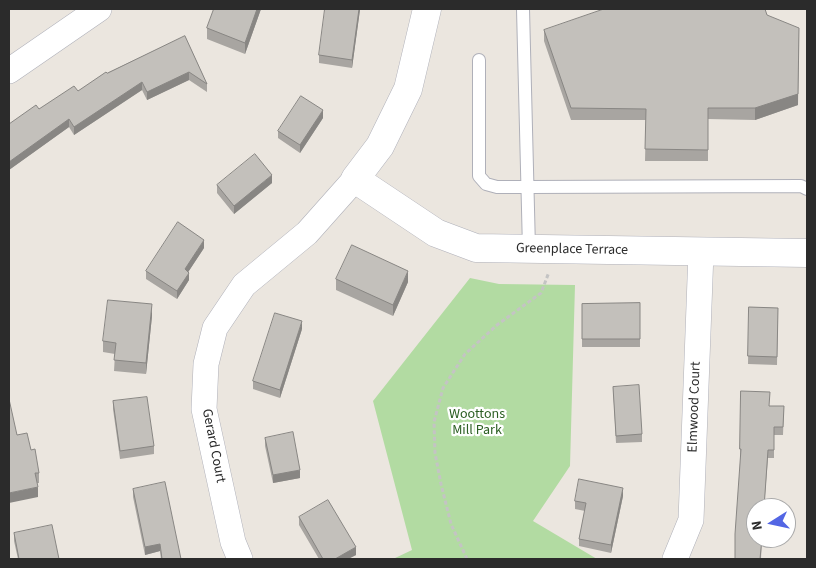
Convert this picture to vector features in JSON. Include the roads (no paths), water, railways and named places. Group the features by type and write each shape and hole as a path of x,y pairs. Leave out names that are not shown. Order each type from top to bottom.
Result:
{"street":[{"path":"9,71 99,9"},
{"path":"356,180 380,146 408,89 426,9"},
{"name":"Greenplace Terrace","path":"356,180 436,233 476,248 807,253"},
{"name":"Gerard Court","path":"240,559 233,542 204,409 206,364 215,328 244,285 307,233 356,180"},
{"name":"Elmwood Court","path":"675,559 691,520 701,252"}],"lane":[{"path":"523,9 528,187 539,249"},
{"path":"479,60 479,176 486,184 497,187 801,186 807,189"}],"park label":[{"name":"Woottons Mill Park","path":"477,424"}]}
